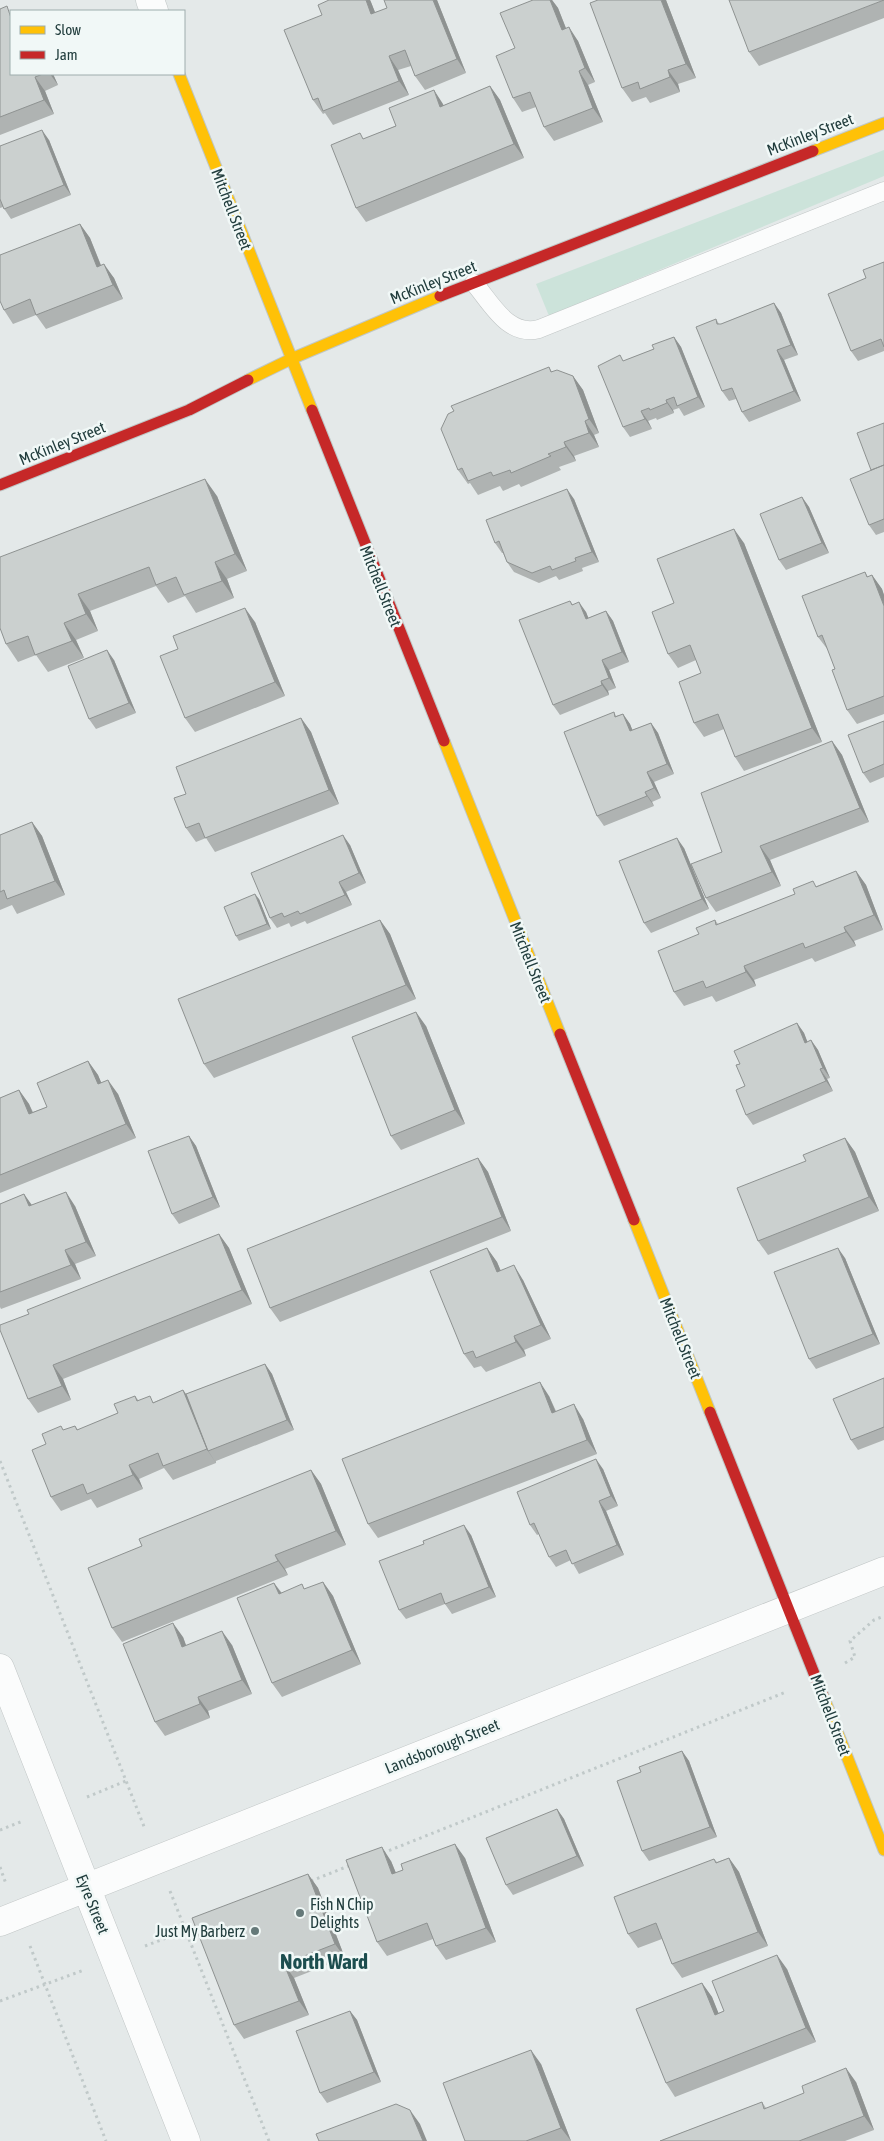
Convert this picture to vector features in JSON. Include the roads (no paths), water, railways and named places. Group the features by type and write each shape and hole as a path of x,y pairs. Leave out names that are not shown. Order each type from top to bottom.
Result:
{"street":[{"name":"Mitchell Street","path":"179,75 884,1850"},
{"name":"McKinley Street","path":"0,485 189,410 291,359 474,283 884,123"},
{"name":"Landsborough Street","path":"9,1918 884,1571"},
{"name":"Eyre Street","path":"0,1668 186,2141"}],"lane":[{"path":"474,283 510,326 526,332 539,329 884,191"}],"place":[{"name":"Fish N Chip Delights","path":"300,1913"},
{"name":"Just My Barberz","path":"255,1931"}],"district":[{"name":"North Ward","path":"324,1961"}]}
